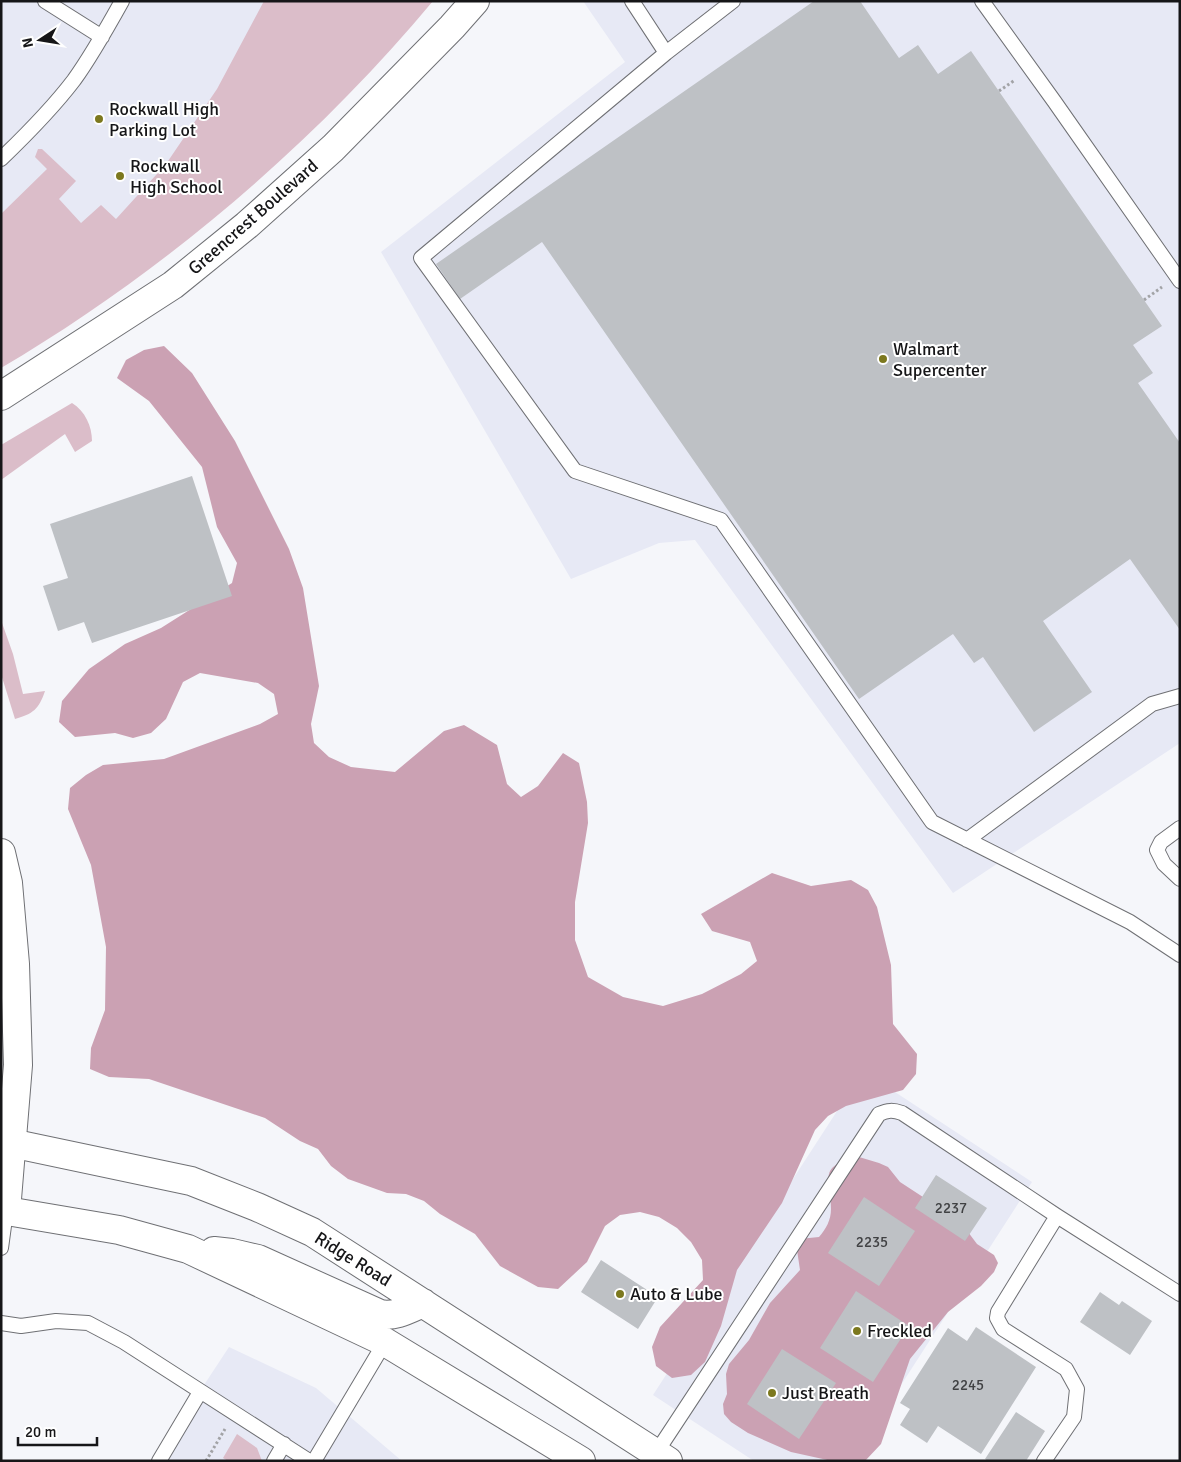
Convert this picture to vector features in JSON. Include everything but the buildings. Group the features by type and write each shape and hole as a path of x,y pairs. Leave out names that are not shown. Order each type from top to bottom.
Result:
{"main road":[{"name":"Greencrest Boulevard","path":"1,396 174,285 247,226 333,148 452,27 475,1"},
{"path":"1,853 8,883 15,964 18,1065 6,1142 3,1210 119,1230 188,1249 384,1342 581,1461"},
{"name":"Ridge Road","path":"6,1142 191,1181 257,1207 312,1232 662,1457"},
{"path":"188,1249 232,1253 258,1259 380,1314 389,1316 423,1304"}],"lane":[{"path":"45,1 102,37"},
{"path":"1,159 38,123 74,80 102,37 122,1"},
{"path":"632,1 666,53"},
{"path":"733,1 666,53 420,258 575,470 722,520 932,822 1130,922 1180,955"},
{"path":"982,1 1180,281"},
{"path":"966,840 1152,704 1180,696"},
{"path":"1180,828 1161,842 1157,850 1164,864 1180,879"},
{"path":"662,1457 879,1114 888,1110 902,1113 1057,1216 1180,1294"},
{"path":"1,1248 3,1210"},
{"path":"1044,1461 1074,1417 1077,1389 1066,1369 1003,1329 997,1318 998,1312 1057,1216"},
{"path":"1,1323 21,1326 56,1321 88,1324 124,1342 309,1461"},
{"path":"314,1461 384,1342"},
{"path":"159,1461 200,1392"},
{"path":"274,1461 284,1444"}],"path":[{"path":"206,1461 235,1414"}],"shaded area":[{"name":"Rockwall High School","path":"1,1 416,1 1,353"},
{"path":"264,1 433,1 387,54 338,105 232,203 177,248 119,291 61,331 1,368 1,214 47,169 35,157 38,149 42,149 76,181 59,199 81,223 101,205 116,219 166,164 217,89"},
{"path":"583,1 1180,1 1180,743 953,893 695,540 659,543 571,579 381,252 625,62"},
{"path":"164,346 192,373 235,441 289,549 303,588 319,686 311,724 314,743 329,757 351,767 395,772 444,731 464,725 497,745 507,784 521,797 538,786 563,753 579,763 587,802 588,823 575,902 575,940 588,977 623,997 663,1006 702,994 741,974 757,961 750,942 712,931 701,914 772,873 811,886 851,880 868,890 877,907 891,965 893,1024 917,1054 916,1074 903,1090 846,1106 828,1116 815,1130 782,1203 737,1270 721,1326 705,1362 691,1375 672,1378 656,1366 652,1347 660,1327 703,1280 702,1260 691,1242 677,1228 659,1217 640,1212 620,1215 605,1226 587,1262 558,1289 538,1287 500,1266 475,1234 440,1214 424,1201 406,1194 387,1193 348,1179 331,1166 318,1149 300,1141 265,1118 149,1079 109,1077 90,1069 91,1048 105,1010 106,947 91,865 68,809 70,788 86,775 103,765 164,759 260,724 278,714 274,694 258,683 200,673 183,682 166,719 151,733 133,738 115,733 75,737 59,722 62,701 89,669 125,644 161,628 232,583 237,563 217,527 202,467 149,401 117,378 126,360 144,350"},
{"path":"72,403 81,410 87,419 92,441 75,452 65,434 1,480 1,445"},
{"path":"1,620 13,654 23,694 45,691 38,706 31,713 15,719 1,674"},
{"path":"863,1071 1032,1182 852,1461 754,1461 653,1395"},
{"path":"859,1157 888,1167 900,1182 926,1199 954,1212 977,1244 994,1255 998,1263 994,1272 981,1286 948,1312 910,1359 881,1444 865,1461 832,1461 791,1452 748,1433 731,1422 724,1414 723,1404 727,1394 726,1374 729,1364 749,1340 770,1303 800,1270 797,1250 799,1239 819,1237 828,1224 831,1213 829,1175 831,1169 845,1161"},
{"path":"229,1347 316,1388 402,1461 154,1461"},
{"path":"237,1434 257,1448 262,1461 228,1461 223,1458"}],"place":[{"name":"Rockwall High Parking Lot","path":"99,119"},
{"name":"Rockwall High School","path":"120,176"},
{"name":"Walmart Supercenter","path":"883,359"},
{"name":"Auto & Lube","path":"620,1294"},
{"name":"Freckled","path":"857,1331"},
{"name":"Just Breath","path":"772,1393"}]}
